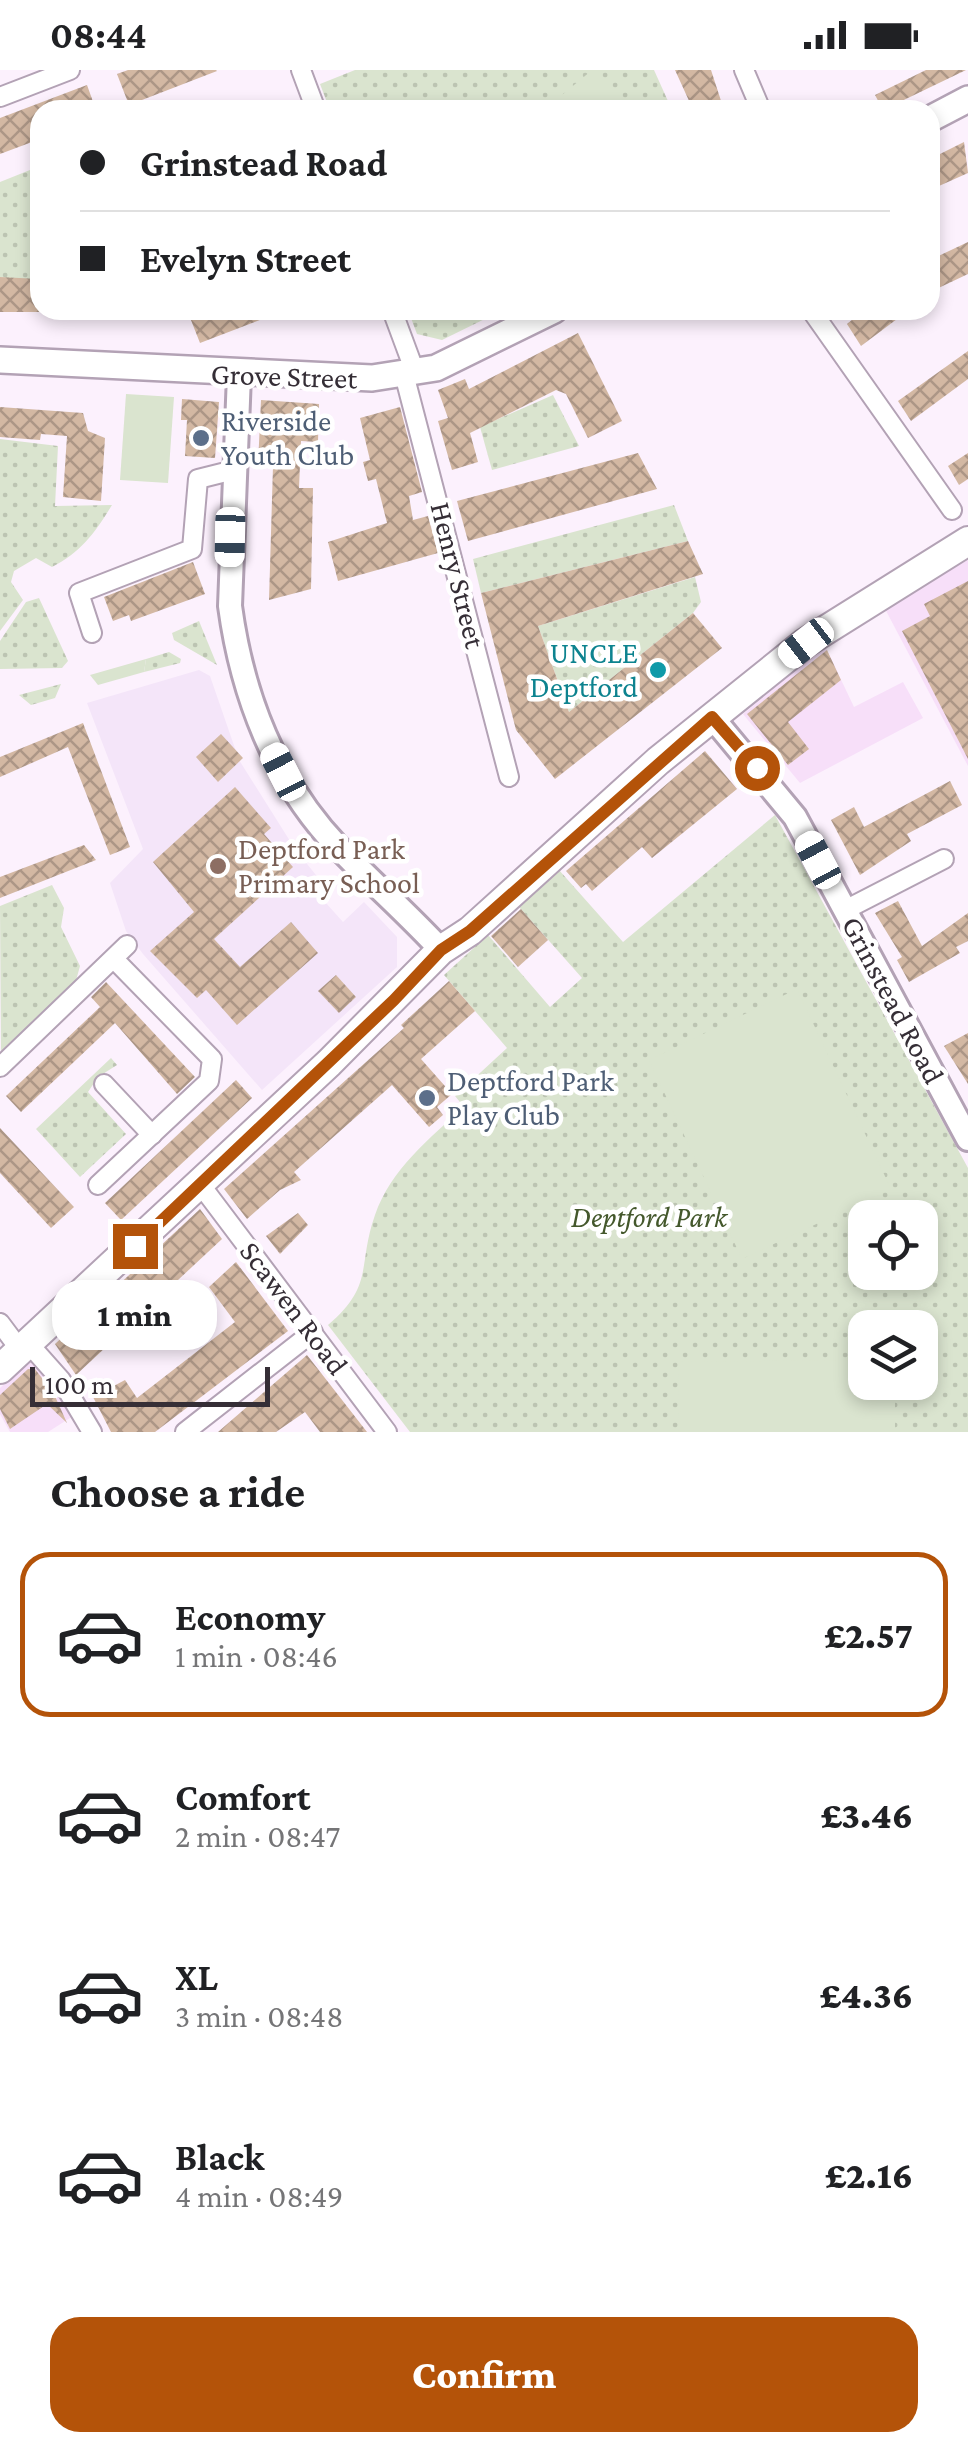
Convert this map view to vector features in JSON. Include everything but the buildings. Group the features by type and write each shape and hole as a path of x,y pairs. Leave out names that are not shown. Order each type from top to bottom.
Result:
{"main road":[{"path":"940,114 968,99"},
{"name":"Grove Street","path":"0,360 358,378 410,373 451,361 534,320"},
{"path":"17,1355 441,950 470,931 712,717 817,634 968,541"}],"street":[{"path":"0,97 70,70"},
{"path":"301,70 312,100"},
{"path":"744,70 758,100"},
{"name":"Henry Street","path":"395,320 509,777"},
{"path":"818,320 952,510"},
{"path":"240,375 230,606 243,676 269,745 329,836 441,950"},
{"path":"92,633 79,593 192,549 198,479 234,470"},
{"name":"Grinstead Road","path":"712,717 774,788 968,1138"},
{"path":"845,910 944,859"},
{"path":"0,1066 120,952 212,1059 214,1069 209,1081 98,1185"},
{"path":"104,1084 152,1134"},
{"name":"Scawen Road","path":"200,1184 387,1432"},
{"path":"0,1324 17,1355 61,1380 92,1432"},
{"path":"186,1432 313,1332"}],"shaded area":[{"path":"968,560 968,766 884,607"},
{"path":"825,646 854,707 903,682 923,718 800,783 743,714"},
{"name":"Deptford Park Primary School","path":"199,670 210,676 239,760 295,849 324,885 317,893 343,922 364,902 397,937 397,967 262,1090 126,931 110,883 143,849 87,703"},
{"path":"31,1359 54,1383 73,1416 48,1432 10,1432 0,1414 0,1388"}],"green space":[{"path":"355,70 654,70 668,100 326,100 320,84"},
{"path":"591,71 616,100 558,100"},
{"path":"30,170 30,284 0,277 0,182"},
{"path":"412,320 483,320 442,340 417,334"},
{"path":"126,394 174,397 168,483 120,480"},
{"path":"553,395 579,446 492,470 480,427"},
{"path":"0,439 58,446 55,506 112,505 71,555 52,567 36,558 14,571 11,582 23,600 0,631"},
{"path":"674,505 688,541 481,593 473,559"},
{"path":"695,577 701,602 693,613 569,712 538,626"},
{"path":"39,598 68,661 62,668 0,669 0,641 26,602"},
{"path":"199,621 217,665 174,640 172,633"},
{"path":"169,652 181,659 180,663 144,672 146,659"},
{"path":"146,659 144,672 98,685 90,675"},
{"path":"61,684 55,698 31,705 19,695"},
{"name":"Deptford Park","path":"775,815 968,1168 968,1432 410,1432 328,1325 343,1311 359,1286 375,1215 391,1183 413,1155 464,1107 455,1096 507,1048 444,975 488,935 550,1007 582,978 519,907 559,870 623,942"},
{"path":"52,885 64,908 61,927 80,966 75,984 1,1056 0,906"},
{"path":"797,989 891,1189 868,1200 848,1200 848,1209 742,1259 649,1060"},
{"path":"111,1058 117,1065 98,1077 88,1092 126,1134 80,1177 36,1129"},
{"path":"848,1360 848,1400 895,1400 895,1432 679,1432 678,1362"}],"place":[{"name":"Riverside Youth Club","path":"201,438"},
{"name":"UNCLE Deptford","path":"658,670"},
{"name":"Deptford Park Primary School","path":"218,866"},
{"name":"Deptford Park Play Club","path":"427,1098"}],"route":[{"path":"135,1246 394,1000 441,950 470,931 712,717 757,768"}]}
